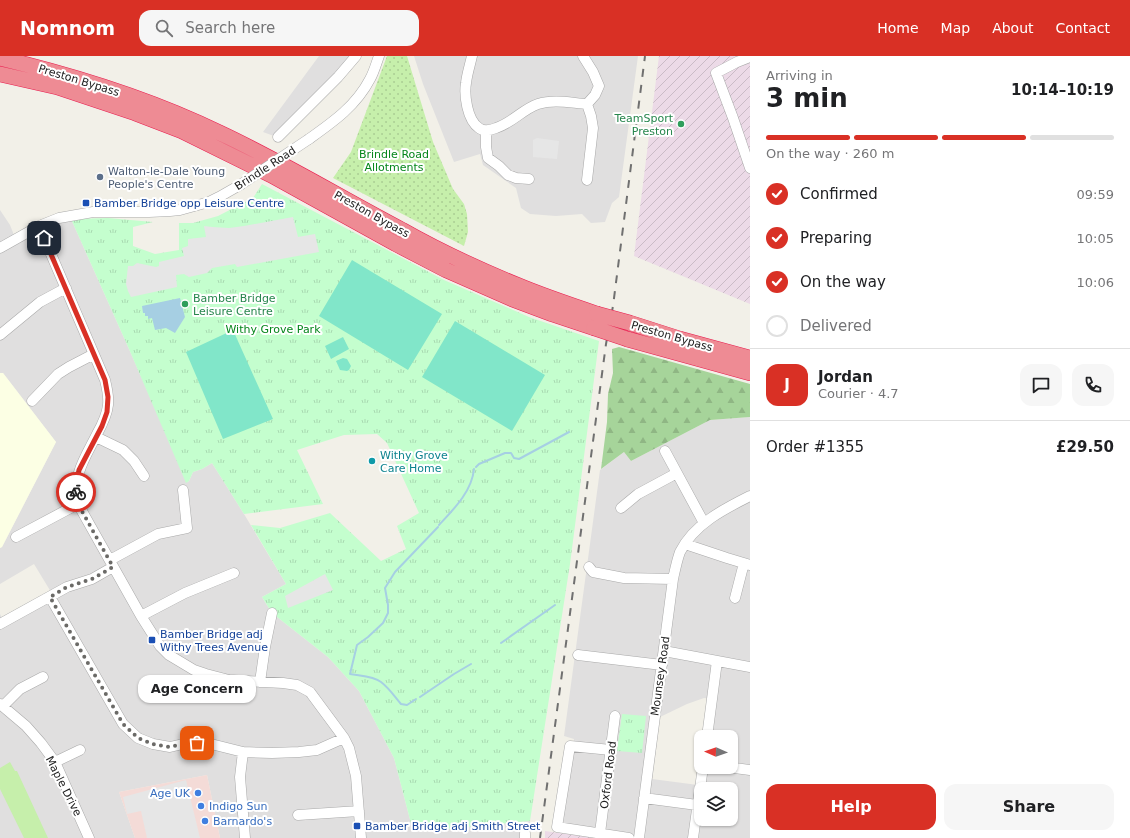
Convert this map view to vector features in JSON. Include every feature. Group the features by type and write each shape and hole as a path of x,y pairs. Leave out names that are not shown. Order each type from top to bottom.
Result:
{"highway":[{"name":"Preston Bypass","path":"0,58 74,77 140,98 264,154 402,231 458,259 596,321 627,339 750,373"},
{"name":"Preston Bypass","path":"0,74 58,87 135,113 182,131 271,175 446,270 512,299 552,314 596,321 630,323 750,358"}],"street":[{"name":"Brindle Road","path":"278,137 338,77 356,56"},
{"name":"Brindle Road","path":"0,248 39,226 59,218 93,212 149,212 180,210 209,202 240,185 333,122 351,106 359,96 370,79 379,56"},
{"path":"472,56 466,83 465,97 468,111 474,123 479,128 486,130 497,128 511,121 522,112 537,104 548,102 587,104 595,96 599,86 584,56"},
{"path":"750,57 716,73 750,168"},
{"path":"587,104 593,128 587,180"},
{"path":"486,130 486,147 488,158 508,175 516,178 529,179"},
{"path":"39,226 105,380 108,397 107,412 102,426 79,470 76,484 78,504 160,646 169,654 194,670 206,674 229,680 297,685 310,692 344,738 349,748 355,770 361,838"},
{"path":"0,335 40,302 66,288"},
{"path":"32,401 58,374 94,354"},
{"path":"96,437 123,450 134,461 144,476"},
{"path":"666,451 704,523"},
{"path":"621,508 638,494 677,473"},
{"path":"1,622 67,587 92,579 112,563 158,534 187,528 183,490"},
{"name":"Mounsey Road","path":"639,838 673,579 680,554 691,535 704,523 750,496"},
{"path":"16,537 78,504"},
{"path":"685,544 747,564 734,598"},
{"path":"589,566 593,572 624,578 673,579"},
{"path":"142,616 185,593 234,573"},
{"path":"50,597 123,724 138,738 153,744 170,747 187,743 197,743 211,744 243,752 272,753 317,750 344,738"},
{"path":"260,682 272,613"},
{"path":"664,651 750,667"},
{"path":"578,655 662,665"},
{"path":"708,730 717,661"},
{"path":"1,705 20,689 43,677"},
{"name":"Maple Drive","path":"1,705 26,726 55,762 89,838"},
{"name":"Oxford Road","path":"600,834 615,716"},
{"path":"611,750 570,746 557,827 629,838"},
{"path":"55,762 80,750"},
{"path":"243,752 240,777 245,838"},
{"path":"738,768 750,770"},
{"path":"644,798 694,804"},
{"path":"298,815 359,811"},
{"path":"692,838 694,824"}],"shaded area":[{"path":"319,56 350,56 319,94 274,136 263,132"},
{"path":"414,56 638,56 619,197 612,203 605,222 591,223 582,214 556,216 530,214 521,208 516,188 483,165 480,154 454,162 423,84"},
{"path":"659,56 750,56 750,304 634,256"},
{"path":"537,138 559,141 557,159 533,157 533,140"},
{"path":"0,210 10,225 14,235 0,243"},
{"path":"293,217 298,237 315,234 319,252 237,267 235,264 212,268 207,273 189,277 184,274 176,275 177,287 131,297 128,291 126,284 128,266 133,266 137,263 156,267 159,266 159,262 184,256 182,248 188,246 188,239 206,237 204,226 229,228"},
{"path":"71,219 187,482 189,481 193,472 212,463 286,584 262,597 272,613 328,657 359,691 394,758 413,831 530,821 529,838 220,838 207,775 119,792 135,838 0,838 0,614 2,618 51,592 34,564 0,584 0,548 2,547 56,442 3,373 0,373 0,252 31,233"},
{"path":"0,373 3,373 56,442 2,547 0,548"},
{"path":"750,417 750,838 698,838 699,826 738,826 738,782 705,782 706,774 738,774 738,730 711,730 715,699 704,698 687,704 660,717 652,779 694,784 694,815 691,838 620,838 560,825 574,739 564,736 600,470 624,452 631,461 710,420"},
{"path":"325,574 333,590 288,608 285,596"},
{"path":"207,775 220,838 135,838 119,792"},
{"path":"186,780 200,838 147,838 141,811 127,814 123,797"},
{"path":"545,831 595,838 545,838"}],"green space":[{"name":"Brindle Road Allotments","path":"387,56 407,56 433,142 453,189 464,204 467,214 468,232 464,246 333,178 351,152"},
{"name":"Withy Grove Park","path":"262,184 444,280 529,317 599,341 570,564 530,821 413,831 394,758 359,691 328,657 272,613 262,597 286,584 251,525 280,528 330,513 381,561 406,549 397,526 419,513 387,443 377,434 344,435 297,450 323,504 244,514 212,463 193,472 189,481 186,483 129,349 71,219 108,218 153,222 133,227 133,246 155,254 179,250 179,223 193,223 218,216 253,198"},
{"path":"352,260 442,314 408,370 319,316"},
{"path":"455,321 545,375 512,431 422,377"},
{"path":"233,330 273,419 223,439 186,352"},
{"path":"343,337 349,349 331,359 325,346"},
{"path":"619,347 750,384 750,417 710,420 631,461 624,452 601,469 607,422 608,394 613,373 612,349"},
{"path":"343,358 347,359 351,366 347,371 340,370 336,361"},
{"path":"622,714 646,716 642,753 617,751"},
{"path":"10,762 15,771 17,771 48,838 24,838 0,789 0,768"}],"water":[{"path":"180,298 185,317 175,333 166,328 155,330 152,318 148,319 148,316 145,316 142,306"}],"waterway":[{"path":"476,467 479,464 505,453 511,453 514,458 519,459 569,432"},
{"path":"439,525 466,492 473,477 474,469"},
{"path":"416,699 407,705 401,704 387,687 378,680 370,677 350,674 357,645 383,623 388,613 385,588 395,572 438,527"},
{"path":"501,643 555,605"},
{"path":"420,697 471,664"}],"railway":[{"path":"540,838 606,344 613,306 645,56"}],"way so far":[{"path":"76,492 78,504 113,567 92,579 67,587 50,597 123,724 138,738 153,744 170,747 187,743 197,743"}],"place":[{"name":"TeamSport Preston","path":"681,124"},
{"name":"Walton-le-Dale Young People's Centre","path":"100,177"},
{"name":"Bamber Bridge opp Leisure Centre","path":"86,203"},
{"name":"Bamber Bridge Leisure Centre","path":"185,304"},
{"name":"Withy Grove Care Home","path":"372,461"},
{"name":"Bamber Bridge adj Withy Trees Avenue","path":"152,640"},
{"name":"Age Concern","path":"197,743"},
{"name":"Age UK","path":"198,793"},
{"name":"Indigo Sun","path":"201,806"},
{"name":"Barnardo's","path":"205,821"},
{"name":"Bamber Bridge adj Smith Street","path":"357,826"}],"route":[{"path":"44,238 105,380 108,397 107,412 102,426 79,470 76,492"}]}
